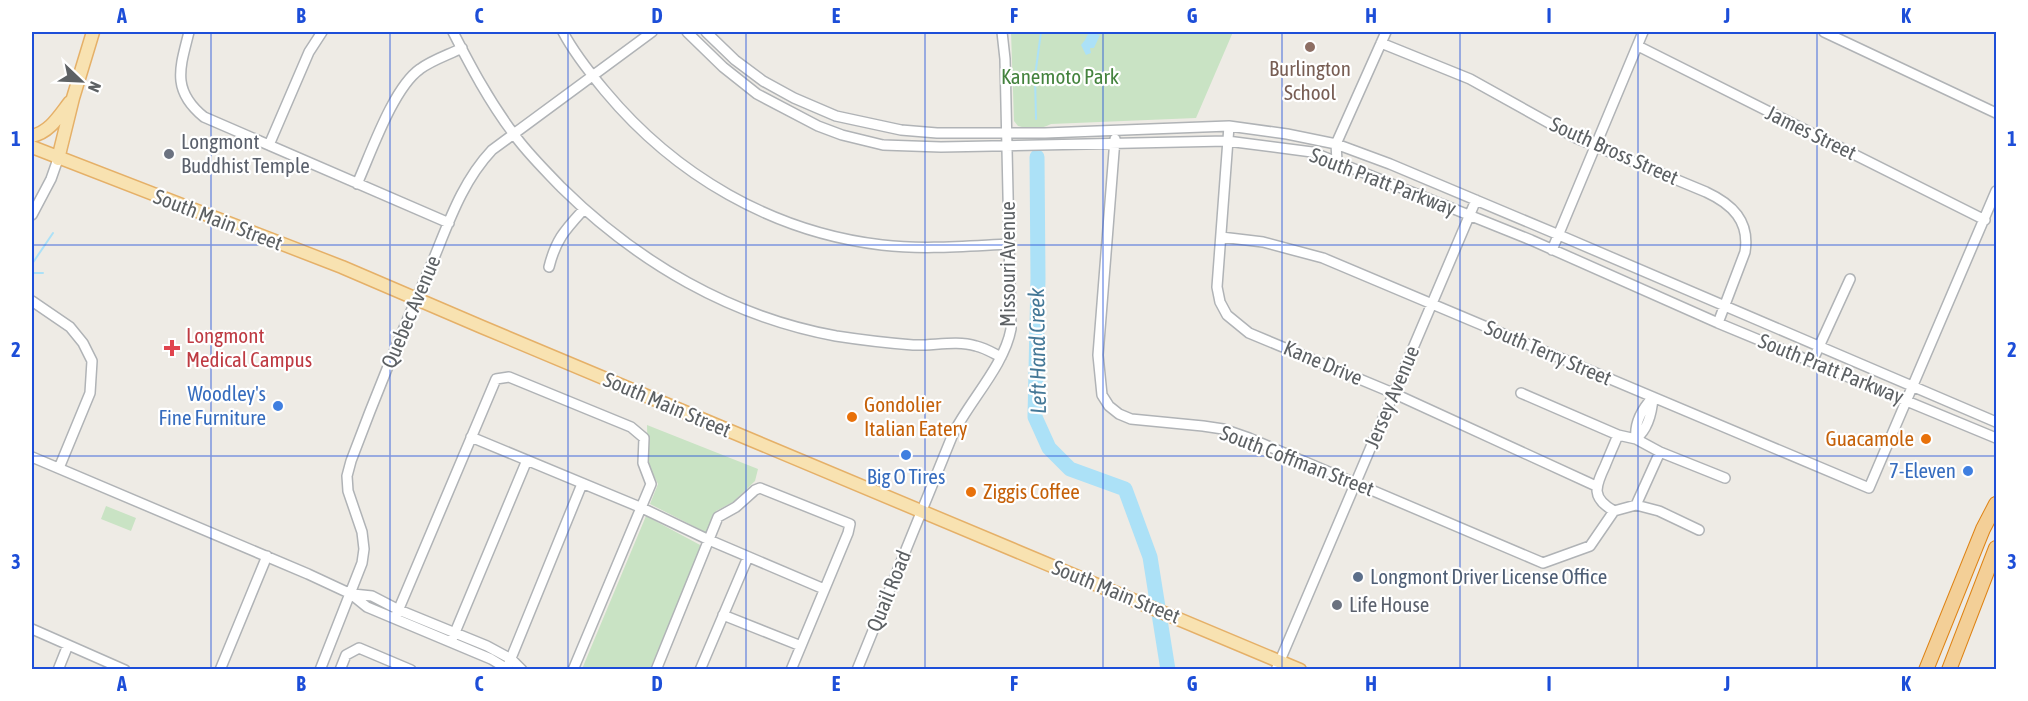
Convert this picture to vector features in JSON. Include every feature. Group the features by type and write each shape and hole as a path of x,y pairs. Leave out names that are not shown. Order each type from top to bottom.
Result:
{"highway":[{"path":"1926,669 1983,529 1996,504"},
{"path":"1949,669 1996,548"}],"main road":[{"path":"58,159 93,32"},
{"path":"32,136 50,127 73,98"},
{"name":"South Main Street","path":"32,147 58,159 342,267 1123,595 1278,665 1300,669"}],"street":[{"path":"189,32 180,70 184,94 191,106 204,117 449,223"},
{"path":"269,145 309,52 322,32"},
{"path":"453,32 488,97 513,134 546,171 584,209 632,248 667,271 708,294 742,309 830,335 866,341 916,345 968,344 978,346 1001,357"},
{"path":"563,32 592,76 625,115 654,143 686,169 744,204 780,219 832,235 882,245 925,248 1010,244"},
{"name":"Quebec Avenue","path":"320,669 351,594 362,563 364,549 362,532 348,491 347,476 367,418 465,184 492,150 652,32"},
{"name":"South Pratt Parkway","path":"687,32 723,67 757,94 808,121 842,135 883,145 941,147 1227,141 1312,152 1469,215 1718,323 1996,438"},
{"name":"South Pratt Parkway","path":"706,32 735,60 763,81 813,107 836,116 891,128 928,133 1045,134 1229,126 1336,144 1390,164 1996,422"},
{"name":"Missouri Avenue","path":"922,512 963,416 1001,357 1011,329 1005,59 1002,32"},
{"path":"1337,161 1336,144 1386,32"},
{"path":"1552,250 1643,32"},
{"path":"1824,32 1996,113"},
{"name":"South Bross Street","path":"1382,43 1470,79 1595,146 1720,199 1740,217 1747,242 1718,323"},
{"name":"James Street","path":"1638,46 1985,220"},
{"path":"357,184 398,94 407,80 420,69 462,48"},
{"name":"Kane Drive","path":"1229,126 1217,287 1220,302 1233,322 1249,333 1393,393 1596,486"},
{"name":"South Coffman Street","path":"1116,131 1098,355 1100,388 1109,406 1119,414 1131,419 1223,429 1249,438 1543,563 1590,546 1614,510"},
{"path":"32,215 51,179 58,159"},
{"path":"1907,400 1996,191"},
{"name":"Jersey Avenue","path":"1278,665 1476,201"},
{"path":"549,267 553,251 561,235 584,209"},
{"name":"South Terry Street","path":"1221,237 1263,242 1323,258 1869,488 1907,400"},
{"path":"1812,362 1850,279"},
{"path":"32,302 70,327 83,343 92,361 90,393 58,468"},
{"path":"397,614 496,379 509,377 631,427 644,438 643,463 651,484 573,669"},
{"path":"1521,393 1725,478"},
{"path":"1636,439 1635,429 1644,407 1653,397"},
{"path":"1618,435 1596,486 1598,496 1606,506 1614,510 1636,505 1659,511 1699,530"},
{"path":"471,437 642,508 747,557 824,589"},
{"path":"1636,505 1660,452"},
{"path":"32,457 351,594 372,596 397,614 453,637 491,658 522,669"},
{"path":"453,637 527,460"},
{"path":"509,665 582,484"},
{"path":"656,669 718,517 736,507 760,488 850,524 791,669"},
{"name":"Quail Road","path":"857,669 922,512"},
{"path":"220,669 267,556"},
{"path":"700,669 747,557"},
{"path":"723,615 801,646"},
{"path":"32,629 125,669"},
{"path":"58,669 68,645"},
{"path":"340,669 346,655 359,648 411,669"}],"green space":[{"name":"Kanemoto Park","path":"1011,32 1233,32 1196,118 1051,124 1026,128 1018,126 1014,121"},
{"path":"647,425 758,469 755,481 733,502 716,511 707,533 650,504 658,484 648,464"},
{"path":"106,506 136,518 131,531 101,519"},
{"path":"646,516 702,546 650,669 582,669"}],"water":[{"path":"1089,32 1100,35 1094,48 1090,48 1091,53 1086,55 1081,45"}],"waterway":[{"path":"1036,119 1035,76 1041,32"},
{"name":"Left Hand Creek","path":"1037,157 1038,278 1035,417 1049,448 1070,469 1125,489 1150,557 1168,670"},
{"path":"32,264 53,233"},
{"path":"32,273 43,273"}],"place":[{"name":"Burlington School","path":"1310,47"},
{"name":"Longmont Buddhist Temple","path":"169,154"},
{"name":"Longmont Medical Campus","path":"172,348"},
{"name":"Woodley's Fine Furniture","path":"278,406"},
{"name":"Gondolier Italian Eatery","path":"852,417"},
{"name":"Guacamole","path":"1926,439"},
{"name":"Big O Tires","path":"906,455"},
{"name":"7-Eleven","path":"1968,471"},
{"name":"Ziggis Coffee","path":"971,492"},
{"name":"Longmont Driver License Office","path":"1358,577"},
{"name":"Life House","path":"1337,605"}]}
